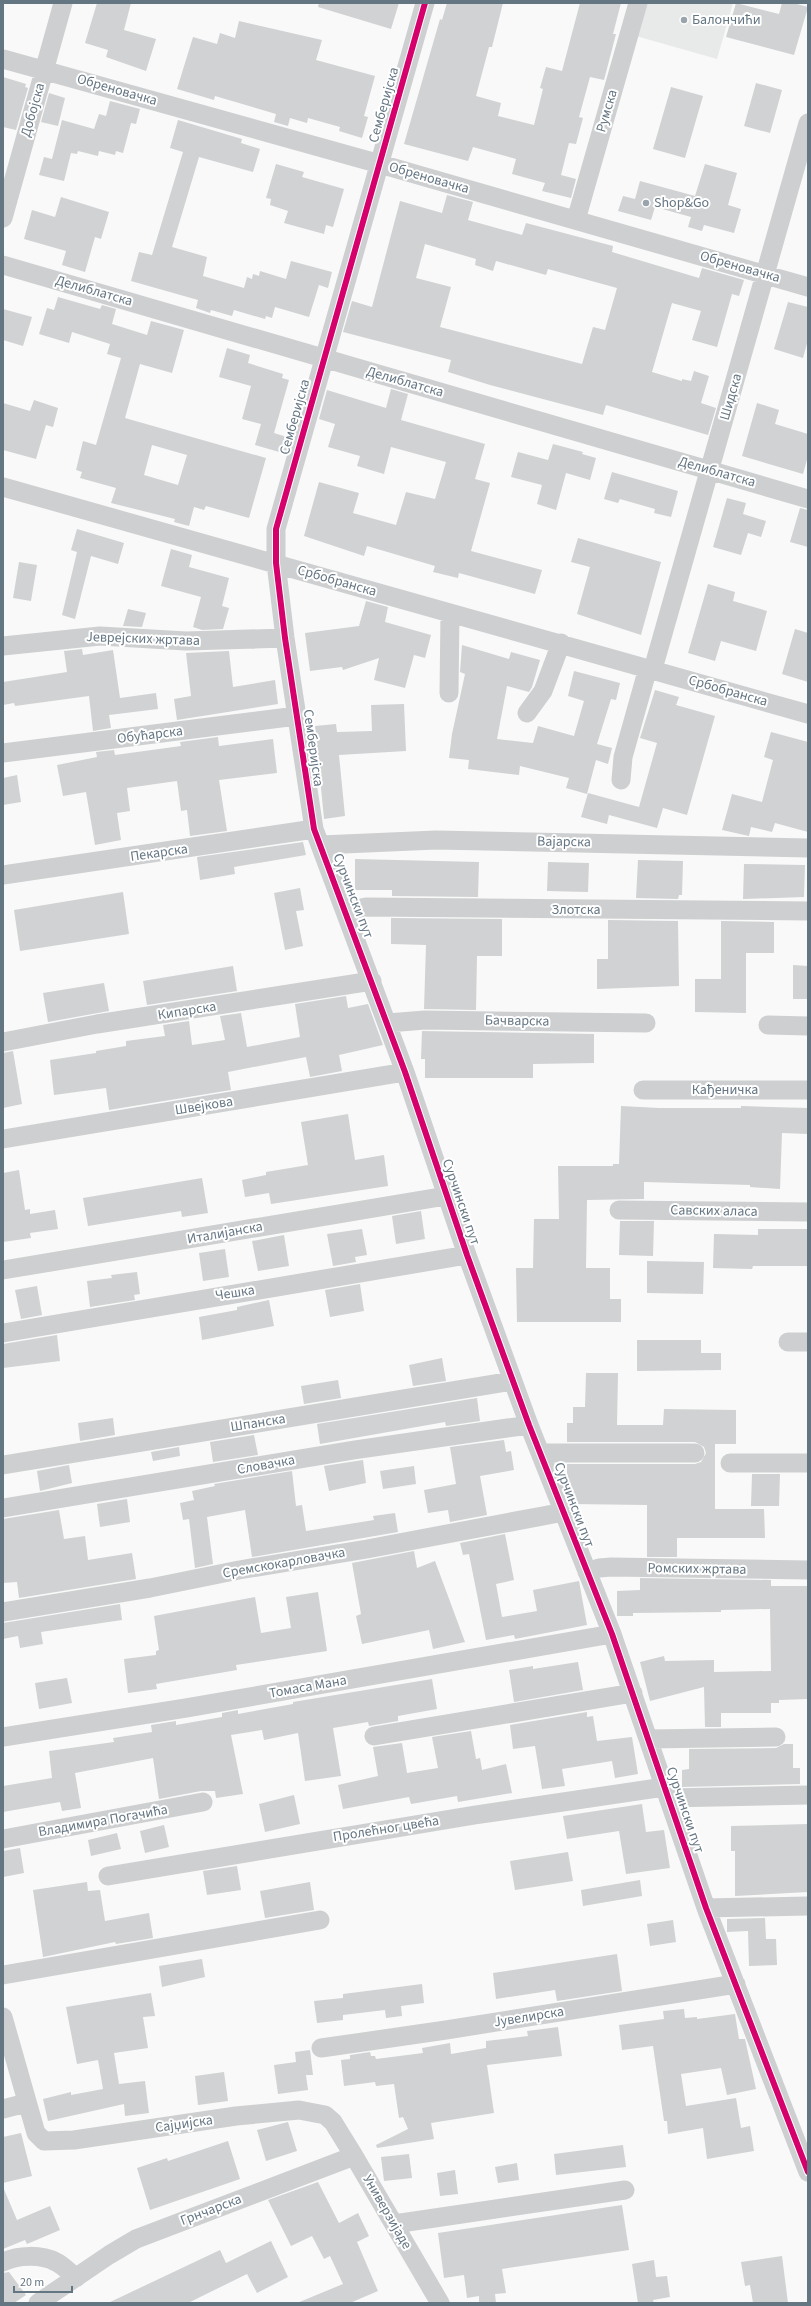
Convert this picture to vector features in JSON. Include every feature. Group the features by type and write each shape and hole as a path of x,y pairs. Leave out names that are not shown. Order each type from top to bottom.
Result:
{"street":[{"name":"Добојска","path":"3,218 63,3"},
{"name":"Семберијска","path":"317,837 284,638 276,563 276,529 425,3"},
{"name":"Румска","path":"576,220 638,3"},
{"name":"Обреновачка","path":"3,59 380,164 808,287"},
{"name":"Шидска","path":"650,669 711,470 808,123"},
{"name":"Делиблатска","path":"3,265 808,499"},
{"name":"Србобранска","path":"3,487 561,643 808,714"},
{"path":"449,693 450,613"},
{"name":"Јеврејских жртава","path":"3,646 92,636 186,641 284,638"},
{"path":"527,712 543,691 561,643"},
{"path":"621,780 623,757 650,669"},
{"name":"Обућарска","path":"3,753 297,716"},
{"name":"Вајарска","path":"317,837 808,848"},
{"name":"Пекарска","path":"3,875 317,837"},
{"name":"Сурчински пут","path":"317,837 388,1023 446,1196 529,1425 542,1453 612,1634 706,1908 808,2172"},
{"name":"Злотска","path":"345,911 366,906 808,912"},
{"name":"Кипарска","path":"3,1042 97,1024 372,981"},
{"name":"Бачварска","path":"388,1023 425,1020 646,1023"},
{"path":"768,1026 808,1026"},
{"name":"Швејкова","path":"3,1139 405,1072"},
{"name":"Кађеничка","path":"643,1090 808,1090"},
{"name":"Италијанска","path":"3,1270 446,1196"},
{"name":"Савских аласа","path":"619,1210 808,1212"},
{"name":"Чешка","path":"3,1332 467,1255"},
{"path":"788,1342 808,1342"},
{"name":"Шпанска","path":"3,1465 514,1381"},
{"name":"Словачка","path":"3,1508 354,1450 529,1425"},
{"path":"542,1453 695,1453"},
{"path":"730,1463 808,1463"},
{"name":"Сремскокарловачка","path":"3,1612 150,1588 239,1570 374,1548 564,1512"},
{"name":"Ромских жртава","path":"587,1572 599,1568 611,1567 808,1570"},
{"name":"Томаса Мана","path":"3,1737 186,1708 612,1634"},
{"path":"374,1736 633,1693"},
{"path":"648,1739 776,1737"},
{"name":"Сурчински пут","path":"666,1792 808,1795"},
{"name":"Пролећног цвећа","path":"108,1876 475,1815 666,1792"},
{"name":"Владимира Погачића","path":"3,1839 203,1802"},
{"path":"706,1908 808,1906"},
{"path":"3,1975 320,1920"},
{"name":"Јувелирска","path":"321,2048 446,2030 736,1984"},
{"path":"3,2109 26,2103 4,2023"},
{"name":"Сајџијска","path":"26,2103 36,2133 44,2141 57,2142 236,2116 299,2110 318,2112 325,2115 333,2122"},
{"name":"Универзијаде","path":"333,2122 440,2303"},
{"name":"Грнчарска","path":"38,2303 136,2239 354,2156"},
{"path":"394,2224 625,2190"},
{"path":"3,2262 26,2257 44,2258 57,2262 76,2278"}],"shaded area":[{"name":"Балончићи","path":"645,3 733,3 717,59 636,36"}],"building":[{"path":"97,3 131,3 124,30 156,39 146,71 106,57 108,50 85,43"},
{"path":"319,3 399,3 391,29 318,7"},
{"path":"447,3 503,3 492,47 489,47 476,96 501,103 498,116 534,125 543,89 540,88 546,67 562,71 580,3 621,3 613,34 616,34 604,80 590,77 579,117 583,118 576,144 569,143 561,175 576,179 571,198 542,191 545,183 512,174 516,159 473,147 468,161 404,144 440,19 442,20"},
{"path":"736,3 779,14 782,3 793,3 808,7 794,55 726,37"},
{"path":"239,21 322,40 316,60 375,76 364,116 368,117 362,138 339,131 340,127 308,118 307,123 290,118 288,126 274,122 276,114 215,96 214,100 177,89 193,37 217,44 220,33 235,38"},
{"path":"3,77 26,84 25,87 28,88 16,130 3,127"},
{"path":"756,83 782,90 770,133 744,126"},
{"path":"671,87 703,96 685,158 653,149"},
{"path":"49,93 65,98 58,126 41,122"},
{"path":"110,101 140,109 136,124 131,123 123,153 116,151 115,155 99,151 98,156 78,151 77,154 71,153 64,181 39,175 44,157 52,159 62,120 94,129 99,114 106,116"},
{"path":"178,120 242,139 241,143 260,149 253,172 199,157 172,247 207,257 203,276 244,288 247,277 252,279 253,274 259,276 260,271 286,279 291,261 332,272 328,288 319,285 309,317 275,307 272,318 266,316 265,319 234,310 232,316 211,310 210,313 196,308 198,300 131,281 139,252 152,255 183,152 170,148"},
{"path":"276,164 304,172 302,177 344,189 333,227 326,225 324,234 284,223 288,211 270,205 271,199 266,198"},
{"path":"705,164 737,173 728,205 741,209 734,233 704,225 702,231 688,227 691,217 655,207 651,220 618,211 623,196 635,199 640,181 695,196"},
{"path":"447,195 473,202 468,220 522,235 526,223 613,246 612,252 699,278 702,268 744,280 739,296 732,294 717,347 692,340 701,311 672,303 652,372 682,381 682,379 691,381 694,371 709,376 701,403 716,408 708,435 606,405 603,415 490,385 448,372 451,360 343,332 352,301 372,307 400,201 442,213","holes":["425,244 476,259 475,265 493,271 496,261 546,275 548,269 617,288 605,330 593,327 582,364 440,327 451,287 416,278"]},
{"path":"61,197 109,212 101,239 95,237 85,272 62,265 66,251 24,239 32,210 55,217"},
{"path":"58,297 100,309 102,305 116,309 112,324 147,335 151,321 184,330 172,373 140,364 125,418 266,458 249,518 206,506 204,510 194,507 189,526 174,522 175,519 111,503 116,488 80,478 82,472 76,470 83,441 96,445 121,358 107,354 110,344 72,332 69,343 39,334 47,308 54,310","holes":["152,445 187,455 178,485 144,475"]},
{"path":"788,302 808,307 808,340 803,358 774,349"},
{"path":"3,309 32,317 23,346 3,340"},
{"path":"227,348 250,355 248,363 283,374 282,378 289,380 274,433 290,438 286,454 255,445 261,424 242,419 251,386 219,377"},
{"path":"391,389 408,394 401,420 485,444 475,479 490,483 471,551 542,570 535,594 459,573 458,578 433,572 435,566 367,546 364,556 304,536 319,482 359,493 353,513 396,525 406,492 435,499 446,462 391,447 384,474 357,466 360,456 328,447 335,424 319,419 327,390 386,408"},
{"path":"34,400 58,408 53,427 46,425 36,459 3,450 3,403 30,411"},
{"path":"757,403 779,410 775,424 808,434 808,456 803,474 742,456"},
{"path":"553,444 583,452 582,454 596,458 590,480 566,473 556,510 537,504 542,485 511,477 518,452 548,460"},
{"path":"612,472 678,491 671,517 654,513 655,509 620,499 618,503 604,499"},
{"path":"727,498 746,503 743,514 766,521 761,537 748,533 741,555 713,547"},
{"path":"800,508 808,510 808,547 790,542"},
{"path":"77,529 124,543 118,564 91,556 75,619 62,615 77,552 71,550"},
{"path":"578,538 661,562 641,635 577,614 590,567 571,562"},
{"path":"171,549 192,555 189,567 229,578 222,606 229,608 223,629 202,630 193,627 201,597 161,586"},
{"path":"19,562 37,565 31,601 13,598"},
{"path":"708,584 735,592 733,601 767,611 756,651 721,641 715,661 688,653"},
{"path":"366,601 388,607 385,622 431,635 425,658 414,655 405,688 374,680 379,658 343,670 342,667 310,671 305,633 359,626"},
{"path":"128,609 146,613 142,627 123,626"},
{"path":"795,629 808,633 808,682 782,674"},
{"path":"462,645 509,659 511,652 540,660 532,687 529,692 507,686 497,739 533,743 538,726 574,736 584,701 568,696 574,671 620,683 616,700 611,699 597,744 612,748 608,764 596,760 587,794 566,788 569,778 520,766 519,775 468,769 469,760 449,758 452,734 465,674 460,672"},
{"path":"82,649 83,655 113,650 120,698 156,693 158,709 109,715 111,728 93,731 89,696 15,706 14,703 3,705 3,682 67,672 64,651"},
{"path":"229,651 233,687 275,680 278,704 177,720 174,699 191,696 186,653"},
{"path":"655,690 679,697 676,705 715,716 687,815 663,808 657,828 609,815 607,824 581,817 588,793 639,807 657,743 640,738"},
{"path":"404,704 406,751 339,755 345,816 324,819 315,726 336,724 337,732 372,731 371,705"},
{"path":"771,732 808,742 808,832 775,823 772,832 751,827 749,836 722,830 732,794 762,802 773,760 764,757"},
{"path":"218,737 219,746 273,739 277,773 219,780 227,831 190,836 187,810 181,811 177,781 127,788 130,811 117,813 121,840 95,845 86,792 63,796 57,765 97,757 96,752 114,750 115,755 181,746 180,742"},
{"path":"17,775 21,802 3,805 3,778"},
{"path":"303,842 306,855 234,867 235,874 200,880 197,857"},
{"path":"355,859 479,862 478,897 392,896 392,890 355,890"},
{"path":"638,860 683,861 682,895 679,895 678,899 636,898"},
{"path":"548,862 589,863 588,892 547,891"},
{"path":"744,864 805,865 804,897 743,899"},
{"path":"300,888 304,910 296,911 303,946 285,950 274,893"},
{"path":"123,892 129,934 20,951 14,910"},
{"path":"391,918 502,919 502,956 477,956 476,1010 424,1009 426,945 391,944"},
{"path":"608,920 678,921 679,986 597,989 597,959 608,959"},
{"path":"721,921 774,922 774,953 746,953 746,1013 695,1012 695,979 721,979"},
{"path":"793,965 808,966 808,999 793,999"},
{"path":"233,966 237,991 147,1005 143,981"},
{"path":"104,983 109,1011 48,1022 43,993"},
{"path":"346,996 348,1008 368,1004 383,1045 339,1055 342,1071 310,1077 306,1057 228,1072 231,1090 109,1110 106,1088 54,1095 50,1060 96,1053 96,1051 126,1046 126,1041 165,1036 163,1025 189,1021 192,1045 225,1040 220,1016 241,1013 247,1047 300,1037 295,1004"},
{"path":"422,1031 594,1034 594,1063 533,1064 533,1078 425,1078 425,1059 421,1059"},
{"path":"13,1051 22,1104 3,1108 3,1053"},
{"path":"621,1106 659,1108 741,1108 741,1106 808,1108 808,1134 782,1133 780,1189 750,1187 750,1185 644,1182 644,1199 587,1200 586,1268 610,1268 610,1299 621,1299 621,1322 517,1322 516,1268 533,1268 534,1219 559,1219 558,1166 613,1166 613,1164 619,1164"},
{"path":"348,1114 355,1160 384,1155 388,1186 271,1204 269,1193 245,1197 242,1180 266,1175 266,1172 308,1165 301,1122"},
{"path":"19,1170 25,1210 30,1209 30,1214 55,1210 58,1229 30,1233 31,1238 3,1242 3,1173"},
{"path":"202,1178 208,1213 182,1217 181,1211 88,1226 83,1198"},
{"path":"421,1211 425,1239 396,1244 392,1216"},
{"path":"620,1221 654,1221 653,1256 619,1255"},
{"path":"362,1229 367,1255 355,1257 356,1262 333,1266 327,1234"},
{"path":"758,1229 808,1229 808,1266 753,1266 752,1269 713,1268 714,1234 758,1235"},
{"path":"284,1235 289,1266 258,1271 252,1241"},
{"path":"225,1249 229,1277 203,1281 199,1253"},
{"path":"647,1261 704,1262 703,1294 647,1293"},
{"path":"137,1272 140,1294 134,1295 135,1300 90,1307 87,1281 112,1278 111,1275"},
{"path":"360,1284 364,1311 330,1317 325,1290"},
{"path":"37,1286 42,1315 21,1319 15,1290"},
{"path":"269,1300 274,1326 202,1340 199,1317 237,1310 237,1307"},
{"path":"57,1335 60,1361 3,1368 3,1344"},
{"path":"637,1340 701,1340 701,1353 721,1353 721,1370 637,1371"},
{"path":"442,1358 446,1381 413,1386 409,1365"},
{"path":"586,1373 618,1373 617,1425 663,1425 664,1409 736,1410 736,1444 715,1444 715,1509 764,1509 765,1538 677,1538 677,1557 647,1557 647,1505 572,1504 567,1491 567,1464 695,1464 701,1462 706,1453 704,1447 695,1442 567,1442 567,1423 573,1423 573,1407 585,1407"},
{"path":"338,1380 341,1398 304,1404 301,1386"},
{"path":"477,1398 480,1421 446,1426 445,1422 320,1444 317,1424"},
{"path":"113,1418 115,1435 80,1441 78,1423"},
{"path":"254,1435 258,1455 213,1462 210,1442"},
{"path":"504,1440 506,1452 511,1451 514,1470 480,1476 487,1515 450,1522 448,1510 428,1513 424,1490 456,1484 450,1447"},
{"path":"179,1447 180,1456 153,1461 151,1452"},
{"path":"363,1460 366,1483 329,1491 324,1466"},
{"path":"69,1465 72,1483 40,1491 37,1471"},
{"path":"414,1466 416,1484 383,1489 380,1471"},
{"path":"292,1471 296,1506 302,1505 306,1531 374,1520 373,1516 395,1513 398,1532 252,1557 245,1510 207,1517 213,1564 195,1568 189,1519 183,1520 180,1503 194,1500 192,1491 215,1486 214,1484"},
{"path":"752,1474 780,1474 779,1506 751,1506"},
{"path":"127,1499 130,1522 100,1527 97,1504"},
{"path":"59,1510 64,1539 85,1536 88,1560 132,1553 136,1579 19,1598 17,1582 3,1583 3,1519"},
{"path":"505,1534 514,1580 496,1584 502,1617 537,1611 533,1590 579,1581 587,1625 515,1639 514,1635 486,1640 469,1554 463,1555 460,1543"},
{"path":"414,1551 417,1568 435,1561 465,1642 433,1649 429,1630 362,1644 356,1616 361,1614 352,1563"},
{"path":"640,1578 771,1580 771,1586 808,1586 808,1699 779,1700 779,1703 771,1703 771,1713 721,1713 721,1727 705,1727 704,1687 650,1701 640,1662 664,1656 665,1661 714,1660 714,1672 771,1671 770,1609 721,1610 721,1612 633,1613 633,1616 617,1616 617,1591 640,1590"},
{"path":"318,1592 327,1651 236,1665 237,1670 156,1684 157,1689 128,1693 124,1659 156,1655 156,1651 159,1650 154,1616 255,1597 261,1633 291,1628 286,1597"},
{"path":"120,1604 122,1620 41,1632 43,1644 20,1648 18,1636 3,1639 3,1623"},
{"path":"578,1662 583,1690 514,1702 509,1670 533,1666 533,1669"},
{"path":"67,1678 72,1703 39,1709 35,1683"},
{"path":"432,1679 437,1709 398,1716 398,1721 369,1726 368,1722 333,1728 341,1776 305,1781 298,1733 264,1740 262,1730 231,1735 243,1794 216,1798 215,1791 201,1791 159,1799 153,1758 75,1773 81,1808 62,1811 60,1802 3,1812 3,1786 52,1778 49,1751 114,1742 113,1738 152,1732 151,1725 176,1721 176,1725 222,1717 222,1713 238,1710 238,1714 293,1704 293,1702"},
{"path":"587,1712 587,1717 593,1716 597,1741 632,1737 638,1774 615,1778 612,1761 562,1769 565,1786 542,1789 535,1746 513,1749 510,1725"},
{"path":"471,1731 476,1759 480,1758 482,1770 506,1764 512,1793 458,1802 457,1796 411,1804 409,1797 343,1809 338,1785 378,1776 373,1747 402,1743 407,1773 438,1768 432,1737"},
{"path":"784,1744 793,1744 793,1768 800,1768 800,1784 682,1787 682,1770 689,1769 689,1749 776,1748"},
{"path":"294,1795 300,1824 265,1832 259,1804"},
{"path":"642,1804 646,1832 664,1830 670,1868 626,1874 619,1831 567,1839 563,1816"},
{"path":"808,1824 808,1892 735,1896 735,1851 731,1851 731,1826"},
{"path":"164,1825 169,1847 145,1853 140,1831"},
{"path":"117,1833 121,1849 91,1856 88,1840"},
{"path":"20,1848 24,1873 3,1877 3,1851"},
{"path":"568,1852 573,1881 515,1890 510,1861"},
{"path":"237,1866 241,1890 207,1895 203,1871"},
{"path":"640,1880 642,1896 583,1906 581,1890"},
{"path":"87,1882 88,1891 100,1890 105,1921 149,1913 153,1938 116,1944 115,1942 43,1957 33,1890"},
{"path":"310,1882 314,1910 265,1918 260,1891"},
{"path":"765,1918 766,1939 776,1939 777,1965 749,1966 748,1931 727,1932 727,1919"},
{"path":"673,1920 676,1942 650,1946 647,1924"},
{"path":"617,1954 622,1991 557,2001 555,1990 496,1999 493,1973"},
{"path":"202,1959 205,1977 162,1987 159,1966"},
{"path":"422,1984 424,2003 401,2006 402,2016 386,2018 385,2010 343,2015 343,2020 317,2023 314,2001 343,1998 343,1994"},
{"path":"151,1993 155,2016 143,2017 148,2048 114,2053 119,2084 145,2081 149,2113 125,2116 124,2104 48,2121 43,2099 71,2092 71,2095 103,2089 98,2060 77,2064 66,2007"},
{"path":"684,2009 685,2018 697,2017 697,2019 735,2014 739,2039 745,2039 756,2089 727,2095 721,2068 681,2074 686,2106 736,2098 741,2128 750,2126 754,2151 707,2159 703,2128 668,2134 667,2121 664,2121 653,2046 622,2050 619,2025 664,2019 663,2011"},
{"path":"558,2027 562,2056 487,2065 494,2113 431,2123 434,2139 377,2148 376,2145 408,2129 403,2117 399,2118 394,2084 376,2086 375,2082 344,2086 341,2060 350,2059 350,2055 370,2052 371,2056 375,2056 376,2059 423,2053 422,2048 450,2043 451,2054 486,2048 486,2041 528,2036 527,2031"},
{"path":"310,2050 313,2075 306,2075 308,2090 278,2094 274,2065 296,2062 295,2052"},
{"path":"224,2072 228,2101 198,2105 195,2076"},
{"path":"288,2122 297,2151 266,2161 257,2130"},
{"path":"21,2133 32,2176 3,2183 3,2137"},
{"path":"228,2141 240,2179 150,2210 137,2168 167,2158 168,2161"},
{"path":"623,2145 626,2167 556,2175 554,2154"},
{"path":"409,2154 412,2178 384,2181 381,2157"},
{"path":"517,2163 519,2180 498,2183 495,2167"},
{"path":"455,2170 458,2194 440,2196 437,2173"},
{"path":"318,2182 339,2223 358,2213 369,2236 357,2242 378,2291 350,2303 297,2303 343,2284 330,2256 324,2259 312,2236 291,2246 268,2200"},
{"path":"3,2187 17,2220 50,2206 60,2230 27,2244 25,2240 3,2249"},
{"path":"622,2205 629,2250 502,2269 506,2293 495,2294 496,2303 479,2303 479,2296 467,2298 464,2275 444,2278 438,2233"},
{"path":"271,2241 288,2277 257,2293 247,2274 188,2303 108,2303 220,2250 226,2263"},
{"path":"782,2256 788,2303 753,2303 750,2285 745,2286 741,2262"},
{"path":"654,2260 656,2277 667,2276 670,2297 653,2300 654,2303 638,2303 632,2264"},
{"path":"9,2272 26,2295 14,2303 3,2303 3,2273"}],"cycle path":[{"path":"425,3 276,529 276,563 285,638 314,829 405,1072 467,1255 529,1425 612,1634 706,1908 808,2172"}],"place":[{"name":"Балончићи","path":"684,20"},
{"name":"Shop&Go","path":"646,203"}]}
